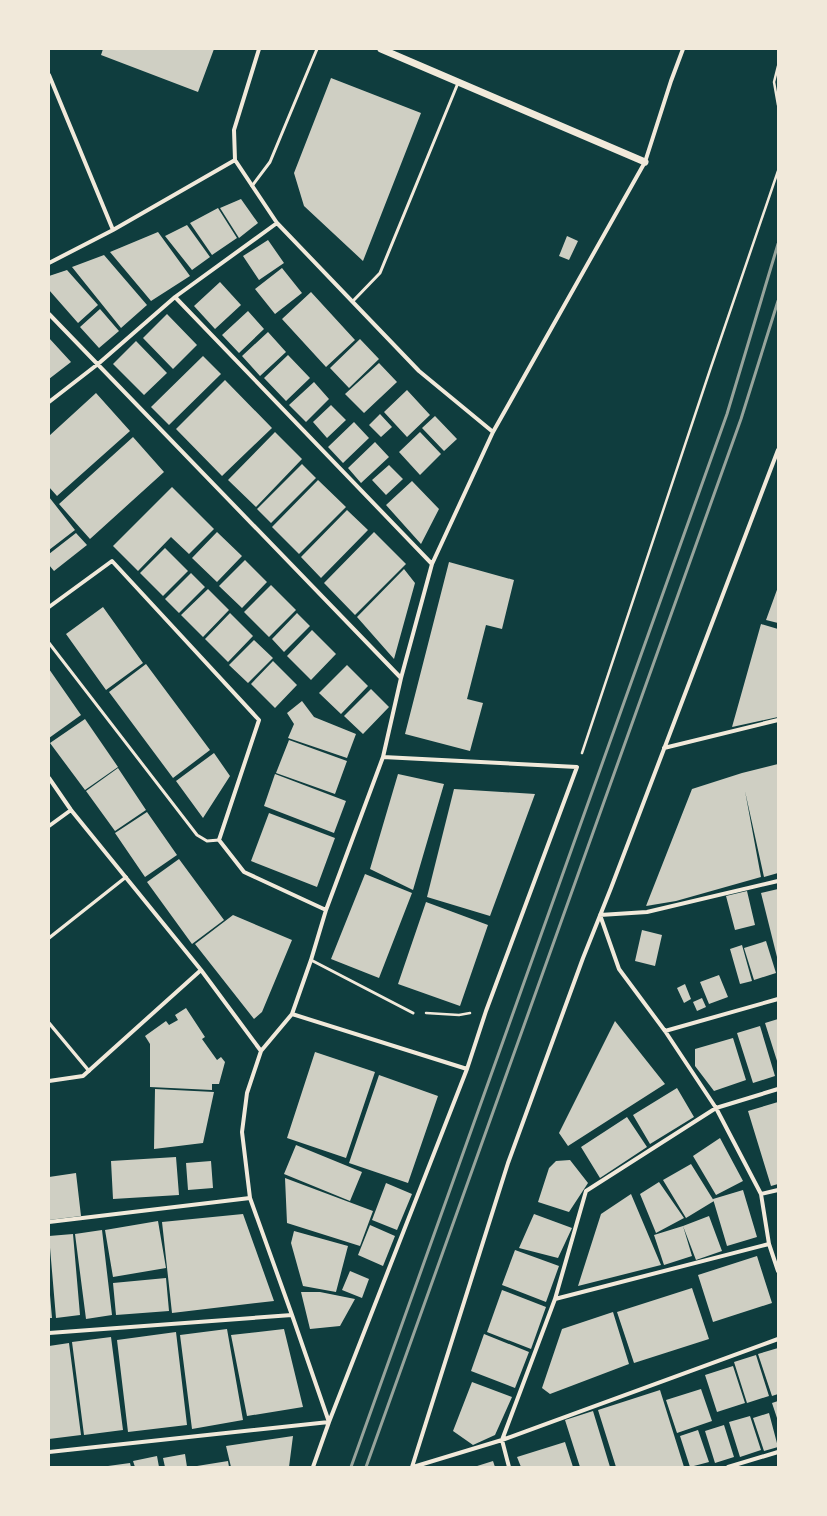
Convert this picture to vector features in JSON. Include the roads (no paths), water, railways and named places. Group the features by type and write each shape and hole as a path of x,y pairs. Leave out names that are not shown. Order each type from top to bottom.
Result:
{"street":[{"path":"259,49 234,130 235,160 277,223 419,371 493,432"},
{"path":"381,49 645,162"},
{"path":"329,1422 250,1198 242,1132 247,1092 261,1051 292,1014 311,960 326,910 383,758 401,678 432,564 493,432 645,162 683,49"},
{"path":"49,74 113,230"},
{"path":"49,263 113,230 235,160"},
{"path":"49,402 98,364 175,297 277,223"},
{"path":"175,297 432,564"},
{"path":"49,314 401,678"},
{"path":"412,1467 508,1163 583,958 778,450"},
{"path":"49,607 112,561 259,720 219,840 244,872 326,910"},
{"path":"664,748 778,720"},
{"path":"313,1467 329,1422 467,1069 486,1011 577,767 383,758"},
{"path":"49,778 71,810 201,970 261,1051"},
{"path":"49,826 71,810"},
{"path":"49,938 126,876"},
{"path":"600,915 647,912 778,880"},
{"path":"600,915 619,969 665,1031 716,1108 761,1194 769,1244 778,1271"},
{"path":"49,1081 83,1076 201,970"},
{"path":"665,1031 778,999"},
{"path":"292,1014 467,1069"},
{"path":"49,1023 89,1071"},
{"path":"509,1467 502,1440 554,1299 586,1191 716,1108 778,1089"},
{"path":"761,1194 778,1190"},
{"path":"49,1222 250,1198"},
{"path":"554,1299 769,1244"},
{"path":"49,1333 292,1315"},
{"path":"412,1467 502,1440 778,1339"},
{"path":"49,1452 329,1422"},
{"path":"728,1467 778,1452"}],"lane":[{"path":"252,186 270,162 317,49"},
{"path":"353,301 380,273 458,82"},
{"path":"49,643 197,835 207,841 219,840"},
{"path":"311,960 413,1012"}],"railway":[{"path":"351,1467 727,414 778,244"},
{"path":"366,1467 741,419 778,301"}]}
